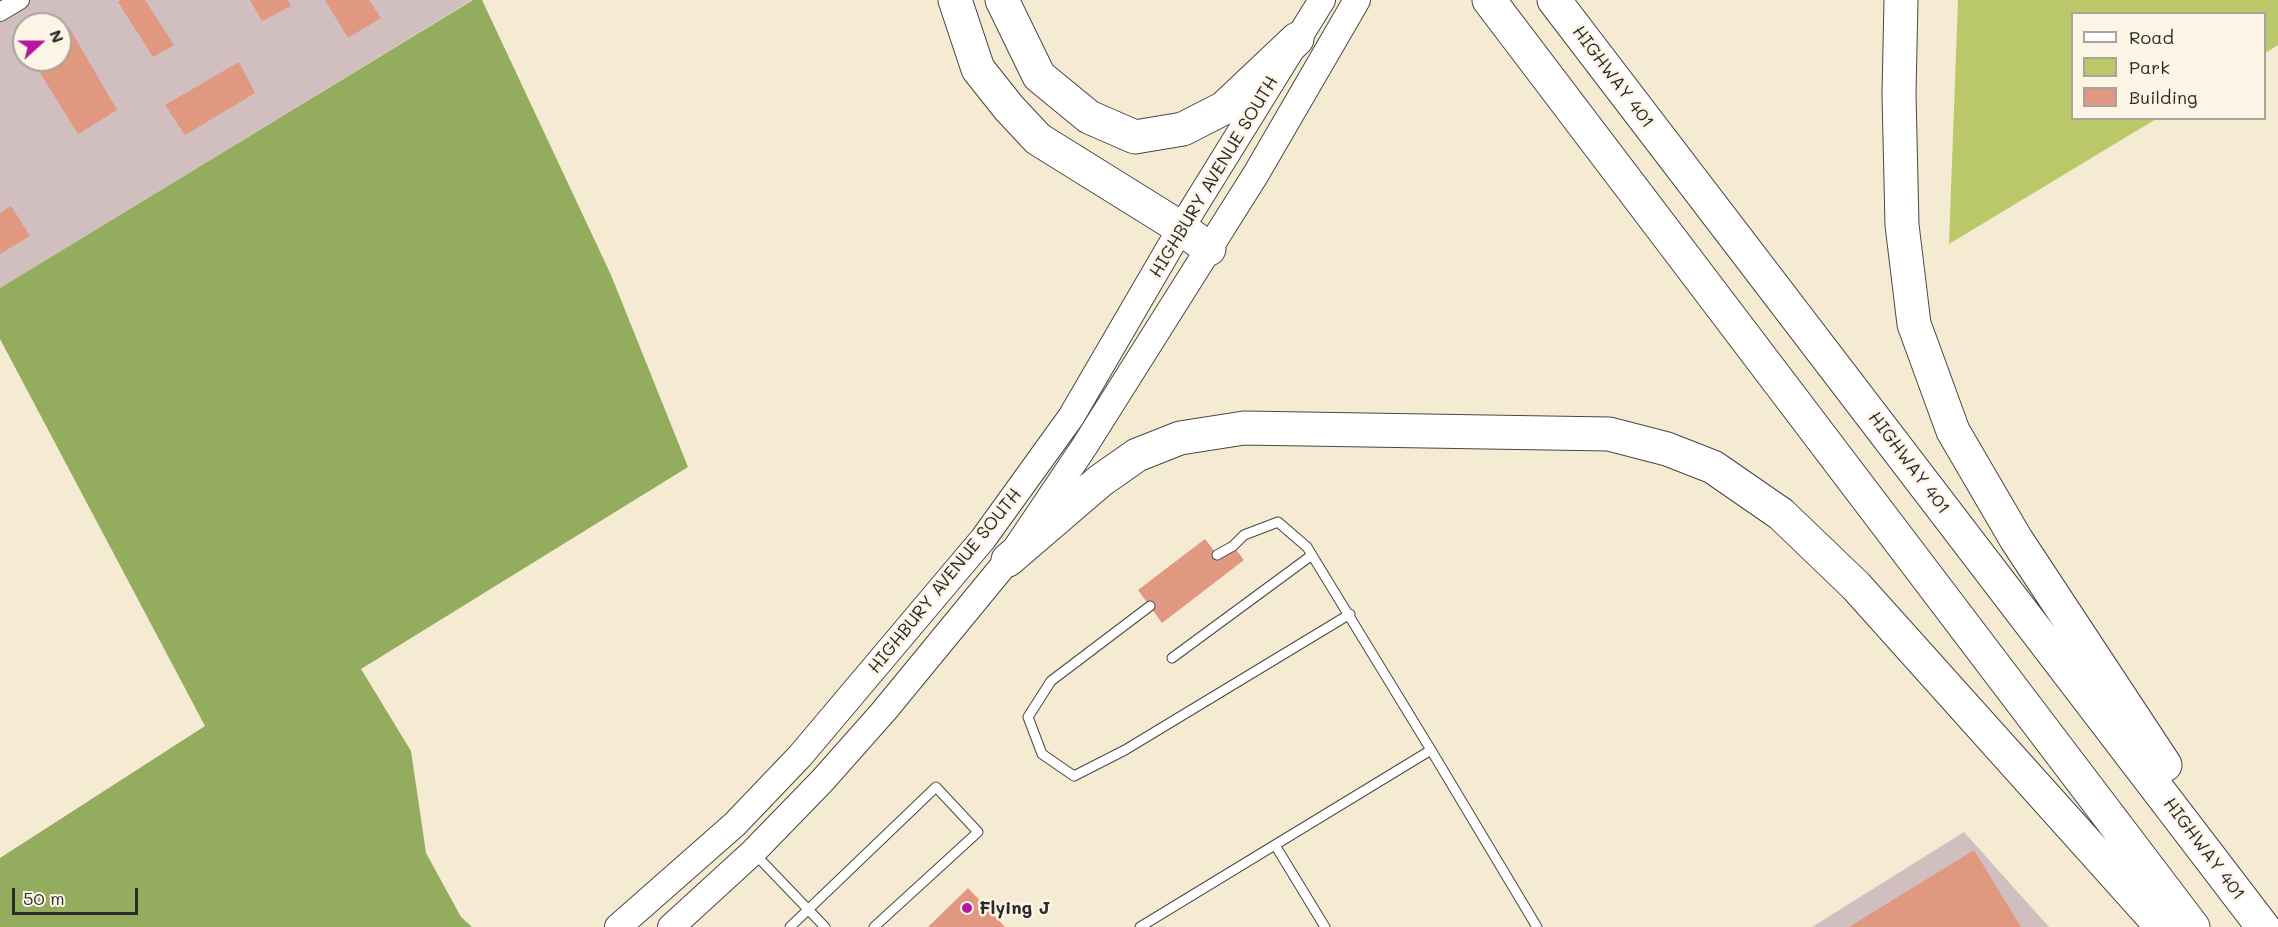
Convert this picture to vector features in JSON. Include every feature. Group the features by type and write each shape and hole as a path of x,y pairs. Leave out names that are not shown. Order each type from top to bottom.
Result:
{"highway":[{"path":"955,0 978,69 1009,108 1038,139 1182,228 1209,249"},
{"path":"1002,0 1039,76 1089,117 1136,136 1183,129 1224,108 1297,39"},
{"path":"1463,0 1536,88 1640,200"},
{"path":"1489,0 2193,927"},
{"name":"HIGHWAY 401","path":"1554,0 2263,927"},
{"path":"1901,0 1899,94 1902,225 1914,324 1953,431 2016,539 2178,784 2207,852"},
{"path":"1008,560 1100,481 1137,455 1180,438 1244,428 1609,434 1667,449 1713,466 1781,514 1856,586 2162,927"}],"main road":[{"name":"HIGHBURY AVENUE SOUTH","path":"618,927 735,824 800,756 983,539 1071,417 1182,228 1322,0"},
{"name":"HIGHBURY AVENUE SOUTH","path":"671,927 753,852 822,781 884,711 1008,560 1084,447 1256,174 1357,0"}],"street":[{"path":"0,12 20,0"}],"lane":[{"path":"1217,555 1233,546 1244,535 1278,522 1307,547 1350,614 1537,927"},
{"path":"1172,658 1312,555"},
{"path":"1150,606 1051,681 1028,717 1042,754 1074,776 1125,750 1350,614"},
{"path":"1140,927 1431,750"},
{"path":"790,927 936,787 978,832 874,927"},
{"path":"1275,845 1325,927"},
{"path":"753,852 825,927"}],"shaded area":[{"path":"0,0 472,0 0,288"},
{"path":"1964,832 2049,927 1812,927"}],"green space":[{"path":"473,0 482,0 611,275 688,467 361,669 411,751 426,853 461,917 472,927 0,927 0,858 205,726 0,339 0,288"},
{"path":"1958,0 2278,0 2278,45 2266,52 2266,12 2071,12 2071,120 2154,120 1949,244"}],"building":[{"path":"145,0 174,45 153,57 118,2"},
{"path":"250,0 288,0 291,6 262,21"},
{"path":"325,0 369,0 381,18 348,38"},
{"path":"72,32 117,110 78,134 39,72 72,72"},
{"path":"239,62 255,93 185,135 165,105"},
{"path":"11,206 30,236 0,254 0,213"},
{"path":"1205,539 1219,557 1233,546 1244,560 1162,623 1138,590"},
{"path":"1974,850 2021,927 1849,927"},
{"name":"Flying J","path":"968,888 1005,927 928,927"}],"place":[{"name":"Flying J","path":"967,908"}]}
